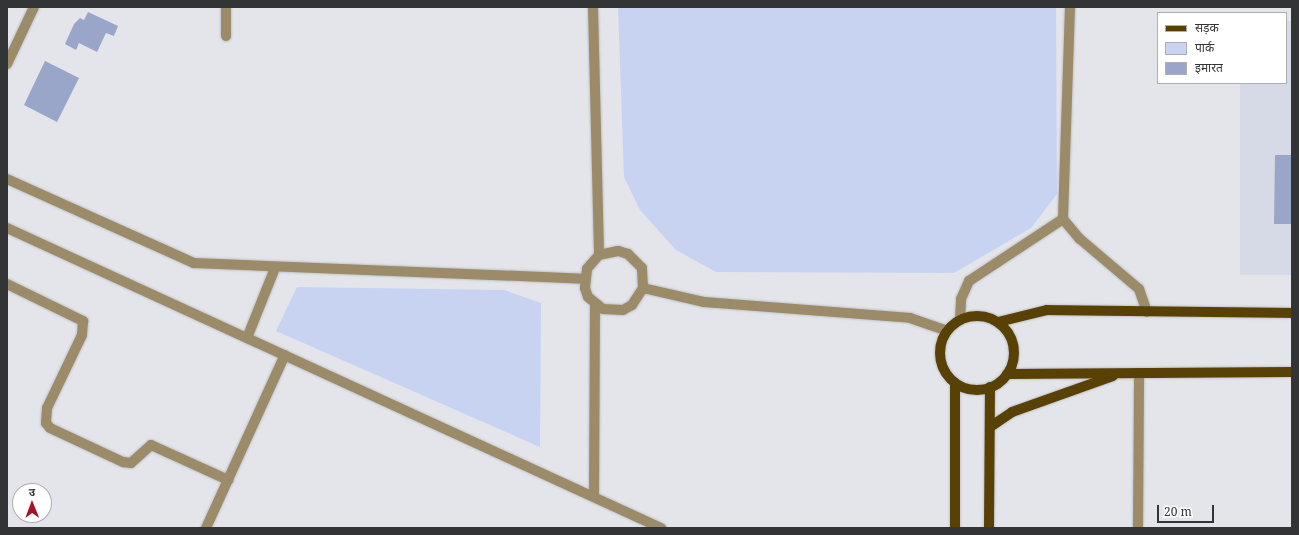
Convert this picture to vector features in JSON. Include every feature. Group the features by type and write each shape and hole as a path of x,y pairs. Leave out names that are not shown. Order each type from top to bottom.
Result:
{"main road":[{"path":"998,322 1047,310 1292,313"},
{"path":"955,383 978,390 990,387 1007,374 1014,352 1007,331 998,322 979,316 960,320 947,331 942,341 942,364 955,383 955,528"},
{"path":"1007,374 1292,372"},
{"path":"990,427 1012,412 1122,373"},
{"path":"989,528 990,387"}],"street":[{"path":"7,64 34,7"},
{"path":"226,7 226,36"},
{"path":"593,7 599,255 584,278 586,292 595,304 608,310 623,310 635,301 643,288 642,268 636,260 618,251 599,255"},
{"path":"1070,7 1063,219 1080,239 1139,289 1147,312"},
{"path":"7,179 194,263 275,268 584,278"},
{"path":"960,320 961,299 969,281 1063,219"},
{"path":"8,232 285,355 662,528"},
{"path":"247,338 275,268"},
{"path":"7,284 83,321 82,335 47,408 46,423 50,428 123,462 131,462 152,445 228,480"},
{"path":"643,288 704,302 910,318 947,331"},
{"path":"594,496 595,304"},
{"path":"206,528 285,355"},
{"path":"1138,528 1139,373"}],"shaded area":[{"path":"1287,21 1292,21 1292,275 1240,275 1240,84 1287,84"}],"green space":[{"path":"618,7 1056,7 1057,194 1031,228 954,273 716,272 676,250 640,210 624,177"},
{"path":"297,287 504,290 541,303 540,447 276,331"}],"building":[{"path":"88,12 118,26 114,36 106,33 97,52 79,43 76,50 65,44 74,24 80,18 84,20"},
{"path":"45,61 79,78 57,122 24,105"},
{"path":"1275,155 1292,155 1292,224 1274,224"}]}
